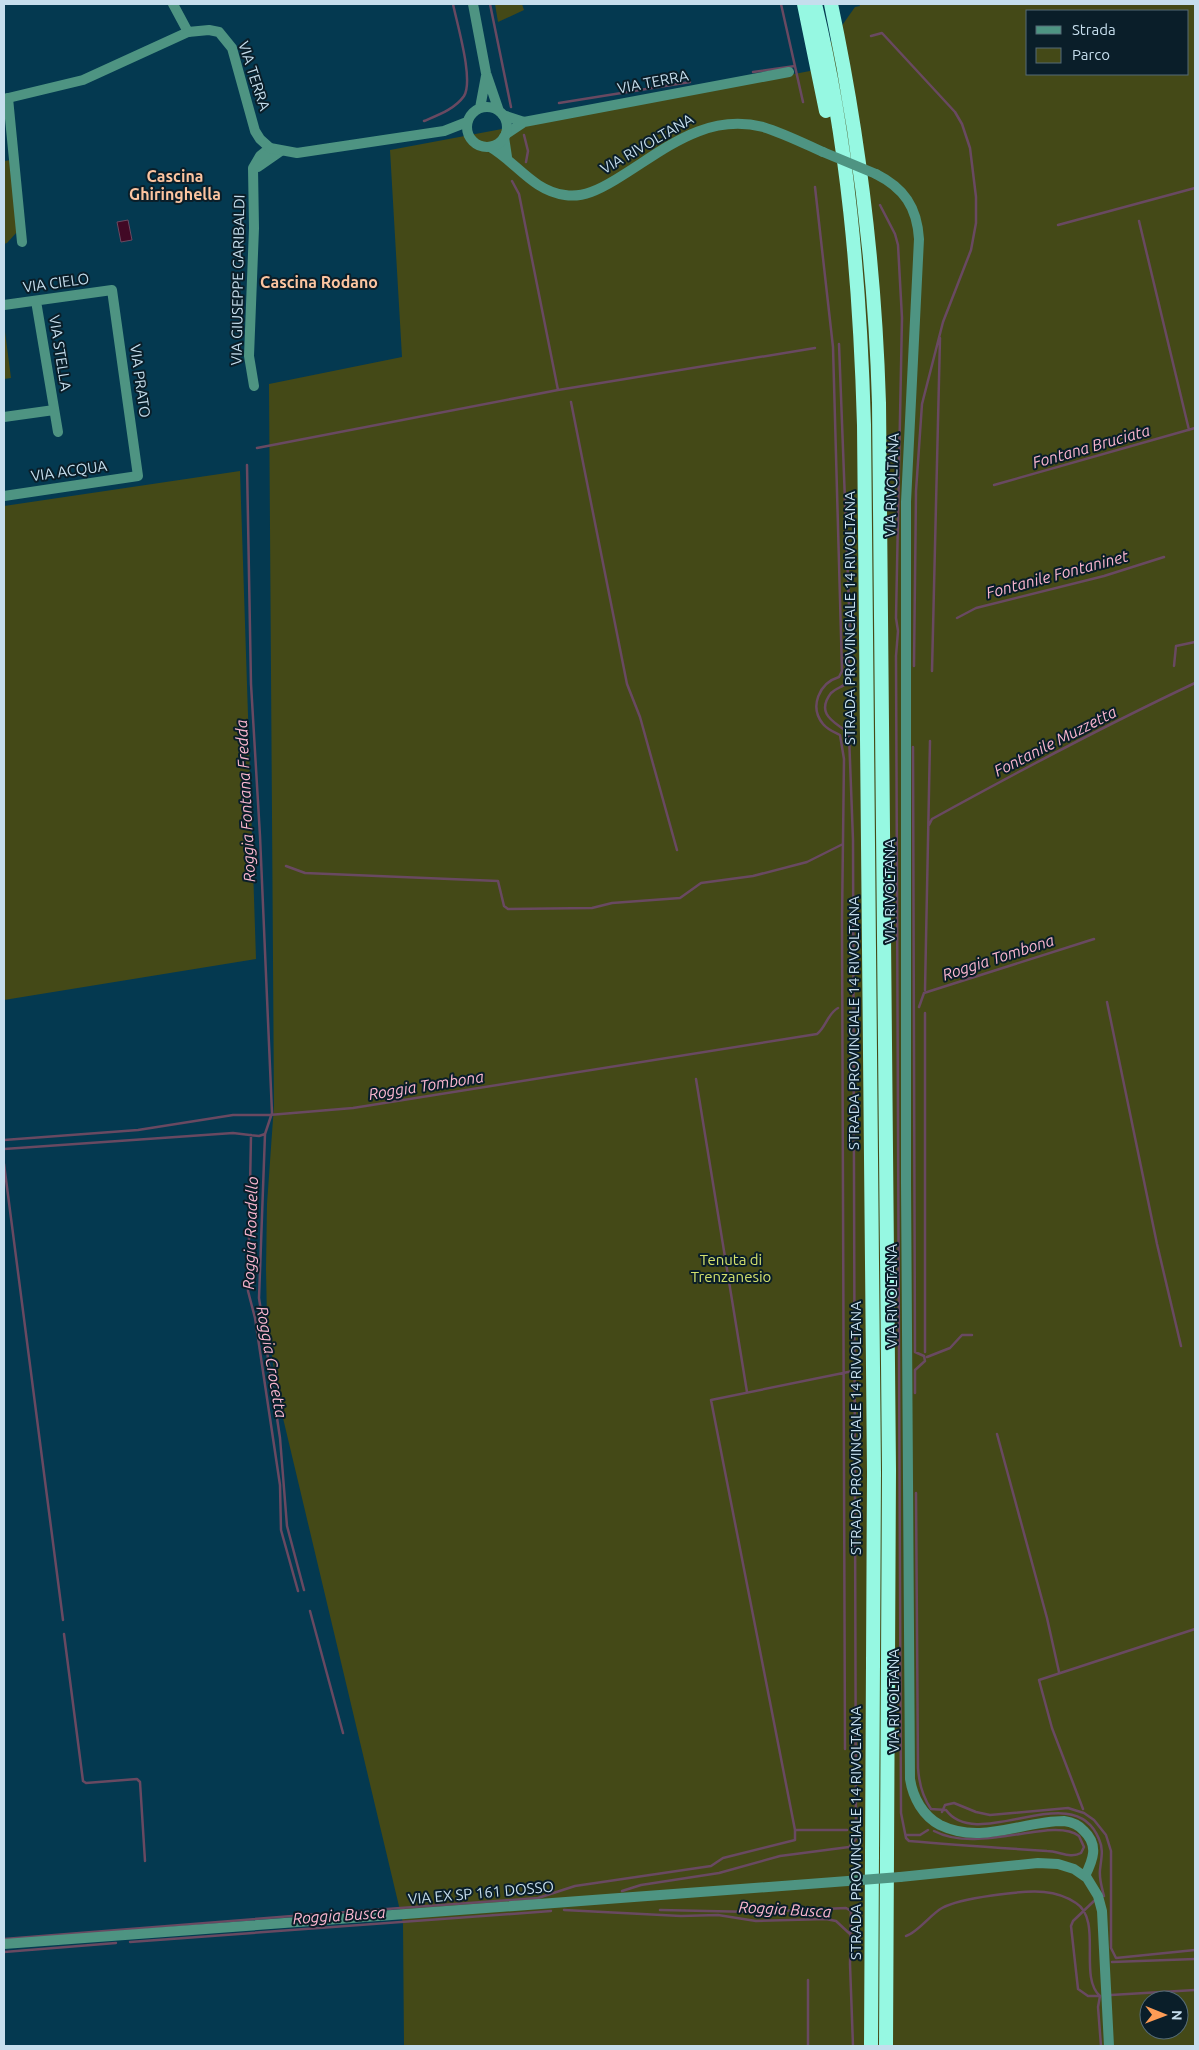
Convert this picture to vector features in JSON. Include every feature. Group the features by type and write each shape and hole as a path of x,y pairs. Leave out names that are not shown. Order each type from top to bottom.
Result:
{"highway":[{"path":"804,4 826,112 842,217 855,361 858,469 867,547"},
{"name":"STRADA PROVINCIALE 14 RIVOLTANA","path":"815,4 842,150 858,296 862,352 867,547 874,1462 874,1775 870,2046"},
{"name":"STRADA PROVINCIALE 14 RIVOLTANA","path":"831,4 857,147 865,212 875,308 879,402 889,1470 886,2046"}],"street":[{"path":"173,4 188,32"},
{"path":"473,4 486,73 507,125 505,135 507,157"},
{"name":"VIA TERRA","path":"6,99 83,80 188,32 210,30 219,32 232,48 255,131 263,143 270,148"},
{"name":"VIA TERRA","path":"505,135 524,122 789,72"},
{"path":"480,108 486,73"},
{"path":"6,99 22,242"},
{"path":"469,136 467,122 472,113 480,108 490,107 501,113"},
{"name":"VIA TERRA","path":"501,113 524,122"},
{"path":"270,148 297,153 444,131 467,122"},
{"name":"VIA RIVOLTANA","path":"490,147 507,157 538,185 558,194 571,195 598,189 684,136 713,126 739,124 763,127 896,184 905,194 915,216 919,239 906,540 906,1183 911,1783 918,1803 927,1815 938,1824 956,1832 980,1834 1059,1822 1075,1824 1088,1834 1094,1848 1093,1858 1085,1876"},
{"path":"444,131 469,136 479,146 490,147 498,143 505,135"},
{"name":"VIA GIUSEPPE GARIBALDI","path":"254,386 249,356 255,202 253,174 255,162 270,148"},
{"name":"VIA GIUSEPPE GARIBALDI","path":"253,174 262,163 281,151"},
{"name":"VIA CIELO","path":"4,305 112,290"},
{"name":"VIA PRATO","path":"112,290 138,476"},
{"name":"VIA STELLA","path":"36,301 58,432"},
{"name":"VIA STELLA","path":"4,417 54,410"},
{"name":"VIA ACQUA","path":"4,496 138,476"},
{"name":"VIA EX SP 161 DOSSO","path":"4,1944 900,1877 1045,1862 1070,1868 1085,1876"},
{"path":"1085,1876 1095,1890 1102,1911 1109,2046"}],"green space":[{"path":"495,4 522,4 524,10 498,22"},
{"name":"Tenuta di Trenzanesio","path":"859,4 1195,4 1195,2046 404,2046 403,1923 278,1397 267,1321 267,1204 274,1105 269,384 402,357 390,150 810,71 855,7 860,6"},
{"path":"11,160 17,232 4,244 4,161"},
{"path":"4,324 11,378 4,379"},
{"path":"240,471 256,959 4,1000 4,506"}],"shaded area":[{"path":"128,220 132,240 121,242 117,222"}],"waterway":[{"path":"424,121 456,105 464,96 467,88 466,65 453,4"},
{"path":"490,4 511,107"},
{"path":"781,4 803,102"},
{"path":"871,36 882,33 955,112 962,124 970,148 976,197 976,223 971,250 943,322 922,404 916,491 914,666"},
{"path":"753,72 795,66"},
{"path":"559,103 690,82"},
{"path":"524,135 528,151 526,162"},
{"path":"512,181 519,194 558,390"},
{"path":"815,187 833,347 842,671 839,677 826,684 821,690 818,696 817,710 823,724 831,731 840,735 844,759 842,921 845,1749"},
{"path":"1058,225 1195,188"},
{"path":"880,205 895,234 898,245 902,318 896,618 898,631 896,656 901,1813 906,1838 909,1841 1051,1851 1073,1855 1081,1853 1084,1847 1079,1836 1067,1831 1052,1830 972,1839 952,1837 934,1831"},
{"path":"1139,221 1189,430"},
{"path":"932,671 940,338"},
{"path":"622,1891 641,1885 719,1873 780,1856 849,1847 856,1839 853,840 849,735 831,720 825,709 826,702 831,693 848,682 850,632 839,344"},
{"path":"257,448 558,390 815,348"},
{"path":"571,402 627,684 640,717 677,850"},
{"name":"Fontana Bruciata","path":"994,485 1195,428"},
{"name":"Roggia Fontana Fredda","path":"247,465 251,684 260,836 272,1113 265,1134"},
{"name":"Fontanile Fontaninet","path":"957,618 976,608 1104,576 1164,557"},
{"path":"1174,666 1176,646 1195,642"},
{"name":"Fontanile Muzzetta","path":"929,825 932,819 1030,766 1195,683"},
{"path":"925,990 930,741"},
{"path":"913,747 915,1352 924,1356 925,1361 915,1370 915,1393"},
{"path":"286,866 305,873 498,881 504,906 508,909 592,908 612,903 680,898 701,883 753,876 807,862 843,844"},
{"name":"Roggia Tombona","path":"919,1007 924,993 1094,939"},
{"path":"1107,1002 1157,1244 1181,1346"},
{"name":"Roggia Tombona","path":"4,1140 138,1130 233,1115 269,1115 353,1108 817,1034 832,1013 838,1008"},
{"path":"925,1013 925,1352"},
{"path":"696,1079 747,1392"},
{"name":"Roggia Roadello","path":"4,1149 233,1133 259,1136 265,1134 259,1298 280,1438 287,1526 304,1590"},
{"name":"Roggia Crocetta","path":"251,1135 248,1291 255,1318 280,1485 281,1530 298,1591"},
{"path":"4,1164 63,1620"},
{"path":"927,1357 950,1348 962,1335 972,1335"},
{"path":"332,1913 538,1898 575,1886 711,1866 723,1858 795,1840 795,1830 711,1400 853,1371"},
{"path":"997,1434 1047,1618 1059,1672"},
{"path":"916,1493 918,1768 920,1784 925,1799 931,1809 946,1810 961,1821 980,1824 1048,1814 1069,1814 1087,1821 1101,1843 1100,1877 1104,1896"},
{"name":"Roggia Roadello","path":"310,1611 343,1733"},
{"path":"1083,1809 1052,1728 1039,1680 1195,1629"},
{"path":"64,1634 83,1781 86,1783 137,1779 140,1782 145,1861"},
{"path":"942,1812 945,1805 954,1803 976,1812 990,1815 1068,1808 1084,1813 1094,1820 1106,1835 1111,1851 1111,1948 1116,1958 1195,1950"},
{"path":"796,1830 847,1830"},
{"path":"906,1835 920,1835 928,1830"},
{"path":"906,1936 915,1931 933,1914 951,1904 1022,1892 1052,1893 1069,1899 1084,1911 1090,1935 1091,1976 1094,1987 1100,1996"},
{"path":"1094,1901 1073,1921 1071,1926 1078,1989 1088,1996 1099,1996"},
{"path":"660,1910 754,1912 846,1908 851,1911 850,1964 853,2046"},
{"name":"Roggia Busca","path":"564,1910 681,1916 718,1915 756,1921 826,1919 836,1921 850,1934"},
{"name":"Roggia Busca","path":"130,1942 551,1911"},
{"path":"4,1939 318,1914"},
{"name":"Roggia Busca","path":"4,1952 116,1943"},
{"path":"1112,1962 1195,1959"},
{"path":"808,1980 808,2046"},
{"path":"1111,1995 1195,1990"},
{"path":"1100,1996 1098,2007 1101,2046"}],"district":[{"name":"Cascina Ghiringhella","path":"175,185"},
{"name":"Cascina Rodano","path":"319,282"}]}
